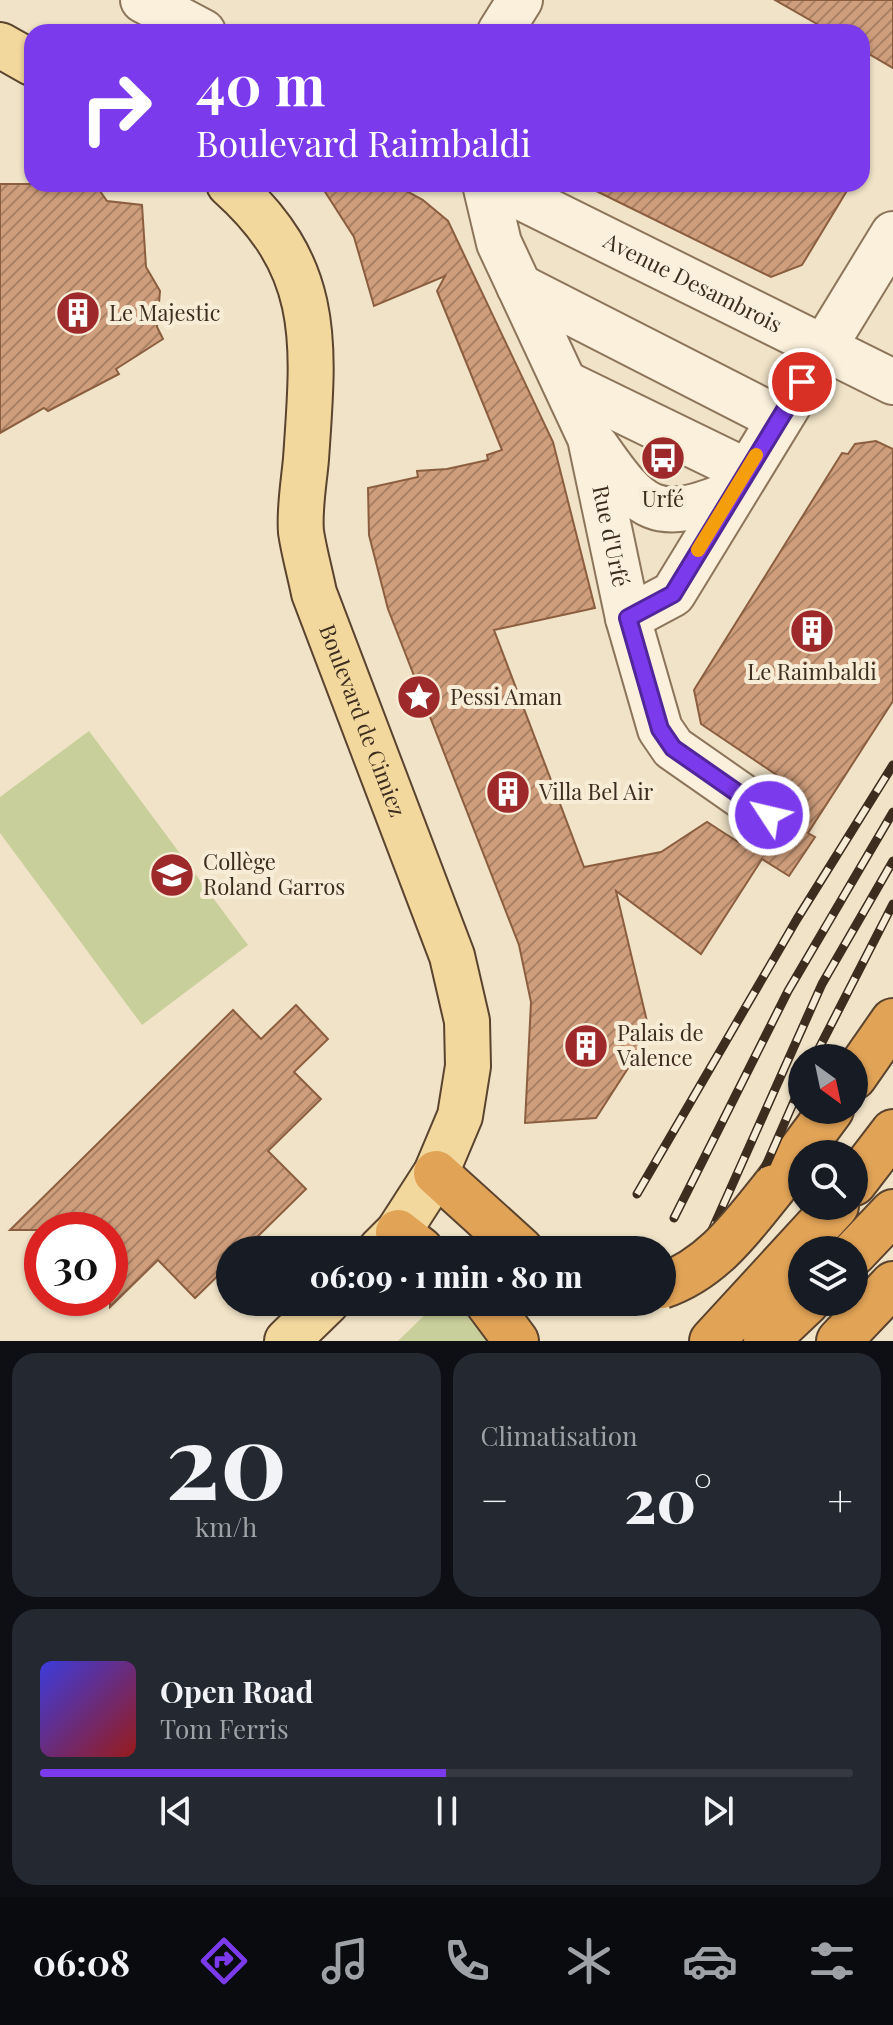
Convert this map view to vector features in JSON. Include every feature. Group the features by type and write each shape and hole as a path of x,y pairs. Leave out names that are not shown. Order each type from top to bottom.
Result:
{"highway":[{"path":"868,1057 893,1021"},
{"path":"676,1279 704,1265 735,1236 821,1124"},
{"path":"868,1165 893,1132"},
{"path":"436,1173 506,1236"},
{"path":"868,1238 893,1212"},
{"path":"712,1341 823,1220"},
{"path":"839,1341 893,1284"},
{"path":"497,1316 516,1341"},
{"path":"766,1341 792,1316"}],"main road":[{"path":"0,45 24,58"},
{"name":"Boulevard de Cimiez","path":"238,192 262,213 292,260 308,311 310,376 301,530 314,593 452,956 467,1021 468,1066 460,1116 436,1173 403,1236"},
{"path":"287,1341 313,1316"}],"street":[{"path":"143,0 188,24"},
{"path":"505,24 520,0"},
{"name":"Rue d'Urfé","path":"487,192 499,243 590,438 626,488 643,502 670,511 694,509 739,482"},
{"name":"Avenue Desambrois","path":"510,192 893,382"},
{"path":"628,618 673,594 893,234"},
{"path":"519,286 779,419"},
{"path":"565,383 739,482"},
{"name":"Rue d'Urfé","path":"590,438 628,618 660,729 673,748 769,815"}],"green space":[{"path":"89,731 248,945 142,1025 0,833 0,797"},
{"path":"424,1316 477,1316 489,1341 398,1341"}],"building":[{"path":"775,0 893,0 893,68 870,55 870,24 817,24"},
{"name":"Le Majestic","path":"0,184 24,184 24,192 101,192 107,201 142,205 146,267 160,291 157,327 163,339 116,369 119,374 48,411 44,408 0,433"},
{"path":"325,192 408,192 448,221 553,442 595,608 494,630 584,867 661,852 707,822 752,851 761,838 779,838 789,830 794,816 786,797 793,786 701,724 694,690 842,453 848,454 855,444 876,441 893,449 893,701 808,833 815,837 789,876 762,859 701,954 616,891 650,1034 596,1118 525,1123 531,1002 519,945 388,609 369,535 368,488 418,477 417,471 447,469 488,460 487,455 502,450 437,291 445,276 374,306 354,237"},
{"path":"598,192 846,192 802,265 771,277"},
{"path":"296,1005 328,1039 294,1072 321,1099 268,1151 306,1189 258,1236 216,1236 216,1278 195,1298 158,1260 128,1289 128,1212 28,1212 233,1010 261,1039"},
{"path":"24,1216 24,1230 10,1230"}],"railway":[{"path":"637,1194 797,919 893,765"},
{"path":"674,1218 788,991 893,812"},
{"path":"708,1239 822,984 893,861"},
{"path":"821,1044 893,904"},
{"path":"728,1252 788,1115"}],"slow traffic":[{"path":"698,550 756,455"}],"place":[{"name":"Le Majestic","path":"78,313"},
{"name":"Urfé","path":"663,458"},
{"name":"Le Raimbaldi","path":"812,631"},
{"name":"Pessi Aman","path":"419,697"},
{"name":"Villa Bel Air","path":"508,792"},
{"name":"Collège Roland Garros","path":"172,875"},
{"name":"Palais de Valence","path":"586,1046"}],"route":[{"path":"769,815 673,748 660,729 628,618 673,594 802,382"}]}
